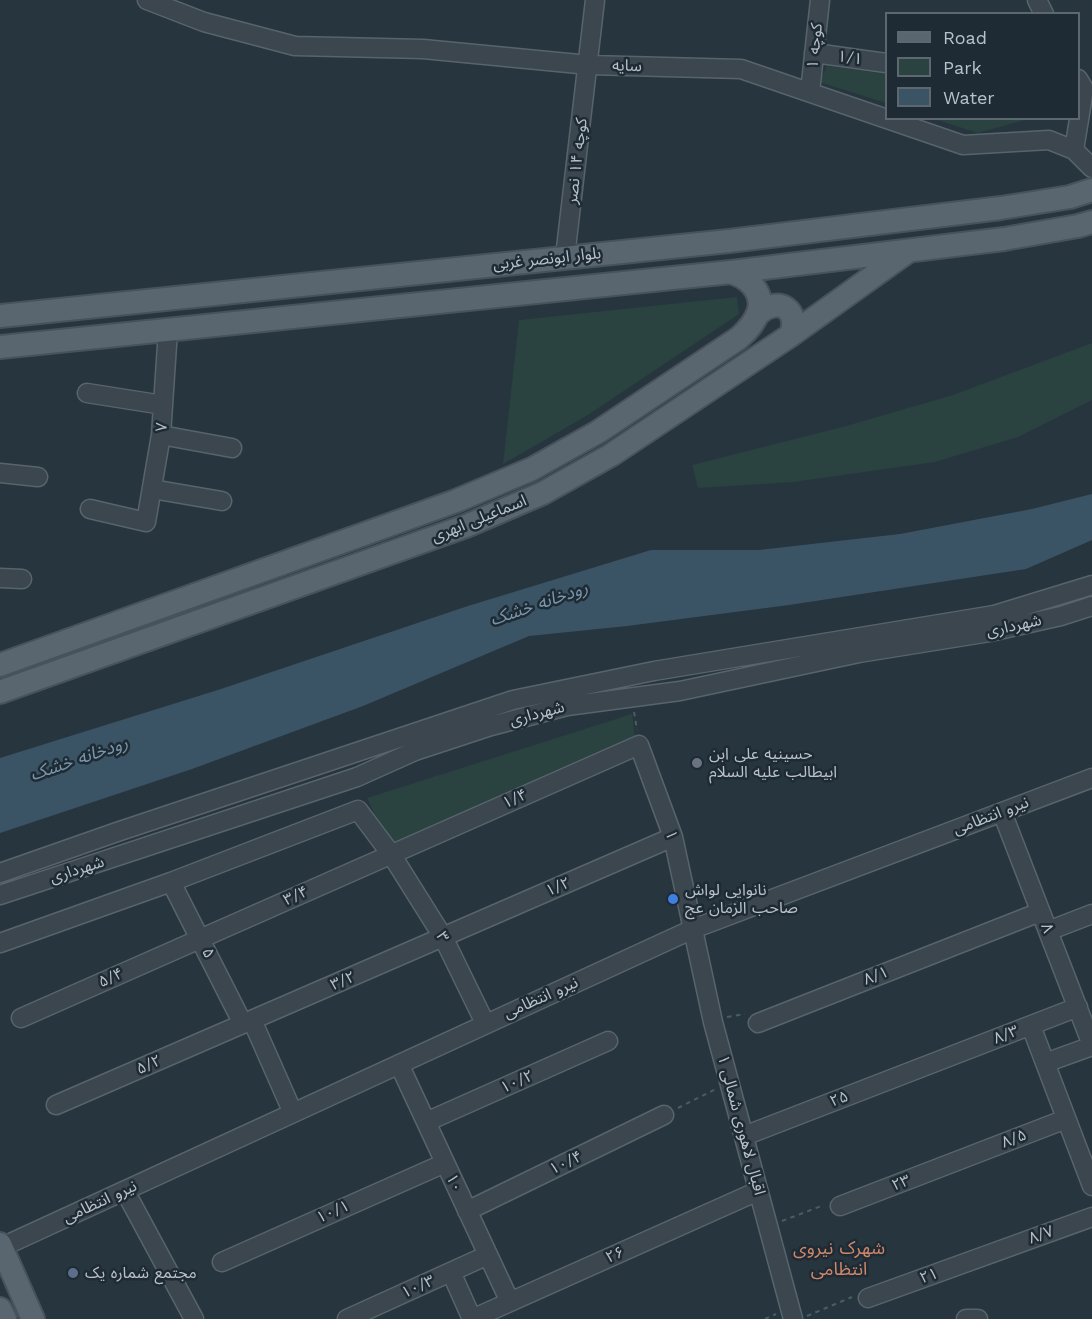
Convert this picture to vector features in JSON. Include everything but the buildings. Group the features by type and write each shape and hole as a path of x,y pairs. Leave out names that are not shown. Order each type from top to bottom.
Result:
{"main road":[{"name":"بلوار ابونصر غربی","path":"0,316 729,241 1000,207 1070,197 1092,190"},
{"name":"بلوار ابونصر غربی","path":"0,347 731,272 1004,239 1092,222"},
{"name":"اسماعیلی ابهری","path":"0,692 466,526 543,493 611,455 791,335 910,250"},
{"path":"731,272 748,281 758,295 759,313"},
{"path":"368,277 370,309"},
{"path":"759,313 767,307 777,305 786,308 792,316 794,325 791,335"},
{"name":"اسماعیلی ابهری","path":"0,665 456,501 532,469 598,432 739,338 753,326 759,313"},
{"path":"1,1245 33,1319"}],"street":[{"name":"سایه","path":"147,0 188,8 204,22 295,46 423,49 589,65 741,69 885,118"},
{"name":"کوچه ۱۴ نصر","path":"565,257 595,0"},
{"name":"کوچه ۱","path":"810,92 820,0"},
{"name":"۱/۱","path":"814,53 885,63"},
{"name":"سایه","path":"891,120 963,145 1049,140 1074,150 1092,168"},
{"path":"1074,150 1077,120"},
{"name":"۷","path":"90,508 146,522 161,435 168,330"},
{"path":"87,393 163,405"},
{"path":"161,435 232,448"},
{"path":"0,473 38,477"},
{"path":"152,489 222,501"},
{"path":"0,578 22,579"},
{"name":"شهرداری","path":"0,873 513,700 654,671 994,615 1092,585"},
{"name":"شهرداری","path":"0,895 345,780 415,751 491,726 567,706 680,691 859,653 990,632 1061,616 1092,606"},
{"name":"۱","path":"639,745 673,837 693,929"},
{"name":"۱/۴","path":"391,854 639,745"},
{"name":"نیرو انتظامی","path":"1,1245 125,1191 693,929 1092,778"},
{"name":"۳","path":"171,882 358,810 391,854 443,937 485,1023"},
{"name":"۸","path":"1002,812 1092,1045"},
{"name":"۱/۲","path":"443,937 673,837"},
{"name":"۳/۴","path":"201,938 391,854"},
{"path":"0,943 171,882"},
{"name":"۵","path":"171,882 247,1022 293,1113"},
{"name":"۸/۱","path":"758,1023 1040,912"},
{"path":"1048,931 1092,915"},
{"name":"اقبال لاهوری شمالی ۱","path":"693,929 713,1022 793,1319"},
{"name":"۳/۲","path":"247,1022 443,937"},
{"name":"۵/۴","path":"21,1017 201,938"},
{"name":"۸/۳","path":"934,1063 1078,1007"},
{"name":"۵/۲","path":"56,1105 247,1022"},
{"path":"1031,1026 1066,1119 1086,1155 1092,1186"},
{"name":"۱۰/۲","path":"426,1122 608,1041"},
{"path":"1045,1063 1092,1045"},
{"name":"۲۵","path":"744,1136 934,1063"},
{"name":"۱۰","path":"399,1064 510,1302"},
{"name":"۱۰/۴","path":"467,1211 664,1115"},
{"name":"۸/۵","path":"962,1159 1066,1119"},
{"name":"۲۳","path":"840,1206 962,1159"},
{"name":"۱۰/۱","path":"222,1262 445,1163"},
{"path":"125,1191 194,1319"},
{"name":"۲۶","path":"472,1319 759,1191"},
{"name":"۸/۷","path":"990,1254 1092,1217"},
{"name":"۲۱","path":"868,1298 990,1254"},
{"name":"۱۰/۳","path":"347,1319 488,1255"},
{"path":"451,1272 472,1319"},
{"path":"966,1319 978,1319"}],"path":[{"path":"634,696 633,711 639,745"},
{"path":"713,1022 743,1013 758,1023"},
{"path":"664,1115 729,1082"},
{"path":"768,1226 821,1205 840,1206"},
{"path":"799,1319 860,1294 868,1298"}],"green space":[{"path":"827,66 885,74 885,103 819,82"},
{"path":"937,120 1025,120 978,133"},
{"path":"737,297 739,314 588,415 503,464 519,320"},
{"path":"1092,343 1092,400 1018,437 935,462 794,482 698,488 692,465 846,426 953,395"},
{"path":"632,714 635,736 389,845 367,798"}],"water":[{"name":"رودخانه خشک","path":"1092,494 1092,540 1026,569 789,605 529,636 363,706 192,769 0,833 0,758 221,689 468,606 651,550 759,550 900,534 1032,509"}],"place":[{"name":"حسینیه علی ابن ابیطالب علیه السلام","path":"697,763"},
{"name":"نانوایی لواش صاحب الزمان عج","path":"673,899"},
{"name":"مجتمع شماره یک","path":"73,1273"}],"district":[{"name":"شهرک نیروی انتظامی","path":"839,1259"}]}
